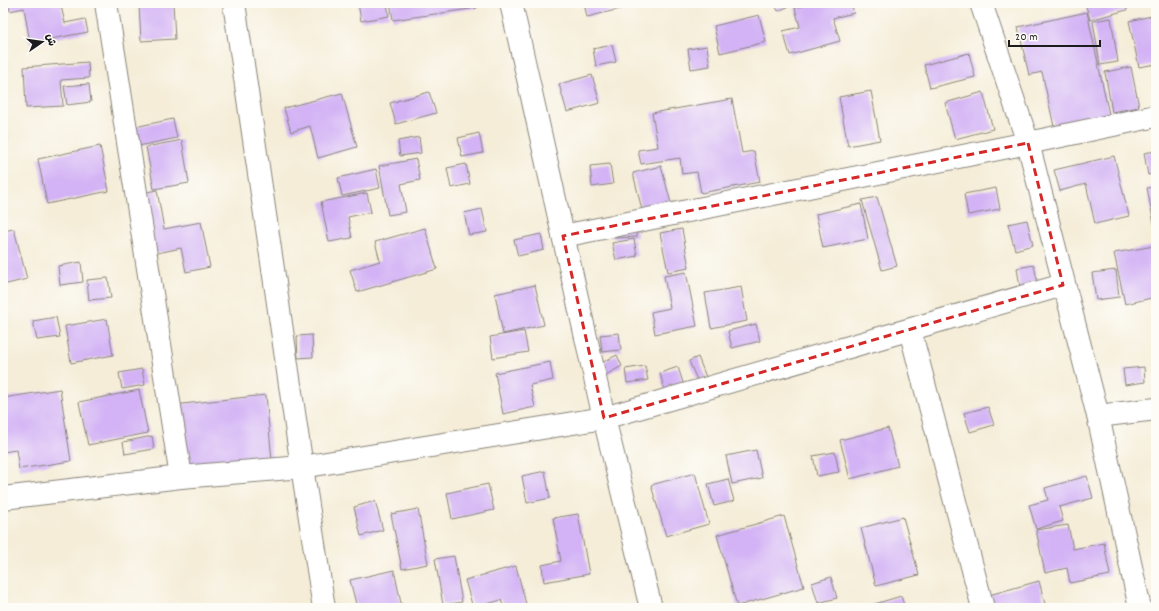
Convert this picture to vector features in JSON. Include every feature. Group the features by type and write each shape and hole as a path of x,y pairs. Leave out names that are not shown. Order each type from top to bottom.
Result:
{"street":[{"path":"106,3 181,477"},
{"path":"234,3 324,608"},
{"path":"511,3 604,418 651,608"},
{"path":"981,3 1028,143 1063,285 1098,416 1140,608"},
{"path":"563,236 1156,116"},
{"path":"3,498 181,477 302,467 604,418 1063,285"},
{"path":"910,330 983,608"},
{"path":"1098,416 1156,409"}],"highlighted area":[{"path":"1028,143 1063,285 604,418 563,236"}],"building":[{"path":"8,3 71,3 61,6 65,23 85,19 88,32 30,43 24,8 10,11"},
{"path":"152,3 173,3 175,39 141,41 139,5"},
{"path":"358,3 387,3 389,16 361,21"},
{"path":"390,3 476,3 477,8 393,20"},
{"path":"584,3 623,3 624,8 587,17"},
{"path":"774,3 797,3 778,11"},
{"path":"815,3 851,3 854,13 833,18 840,41 790,55 783,31 800,27 795,8"},
{"path":"1085,3 1125,3 1127,10 1090,20"},
{"path":"1087,12 1110,119 1055,131 1042,72 1029,75 1018,27"},
{"path":"759,15 766,42 720,53 714,26"},
{"path":"1156,15 1156,64 1139,67 1129,21"},
{"path":"1111,18 1118,62 1100,65 1093,21"},
{"path":"612,45 616,62 596,66 593,49"},
{"path":"707,46 710,66 691,69 688,49"},
{"path":"969,53 975,77 930,88 924,65"},
{"path":"88,62 89,78 61,80 63,106 26,108 24,67"},
{"path":"1131,67 1139,107 1112,112 1105,72"},
{"path":"592,75 600,103 567,112 559,84"},
{"path":"89,84 91,102 67,105 64,86"},
{"path":"871,91 880,140 848,146 839,97"},
{"path":"429,92 436,113 396,124 390,103"},
{"path":"983,92 993,129 955,139 945,103"},
{"path":"342,93 357,147 318,158 310,126 291,132 284,108"},
{"path":"732,99 742,153 754,151 760,182 701,193 697,172 682,174 680,158 641,164 638,150 658,147 652,113"},
{"path":"173,119 177,138 129,148 125,129"},
{"path":"3,120 8,139 3,140"},
{"path":"479,133 483,153 462,157 458,138"},
{"path":"419,137 421,153 400,156 398,141"},
{"path":"182,140 189,183 154,189 146,147"},
{"path":"100,146 109,191 47,204 38,159"},
{"path":"1156,151 1156,173 1148,175 1144,153"},
{"path":"1114,156 1129,216 1095,224 1086,184 1060,191 1054,170"},
{"path":"416,159 420,180 401,184 406,212 388,215 379,166"},
{"path":"466,164 470,184 451,188 447,168"},
{"path":"610,164 613,184 592,187 590,166"},
{"path":"661,166 671,203 642,210 633,173"},
{"path":"376,169 380,188 342,196 338,178"},
{"path":"1156,187 1156,224 1154,224 1147,188"},
{"path":"996,188 1000,209 968,215 964,194"},
{"path":"157,190 164,229 201,222 210,267 186,272 181,248 148,255 136,194"},
{"path":"367,193 371,212 348,217 352,238 329,242 321,202"},
{"path":"877,197 897,266 882,270 862,200"},
{"path":"861,204 868,239 823,248 816,214"},
{"path":"482,209 487,232 469,235 464,213"},
{"path":"1027,220 1033,245 1015,250 1008,224"},
{"path":"636,226 637,237 613,238 612,227"},
{"path":"425,228 437,269 357,292 350,270 380,261 375,242"},
{"path":"14,229 27,279 3,285 3,231"},
{"path":"682,229 689,268 668,272 660,233"},
{"path":"541,234 544,250 518,256 514,240"},
{"path":"634,239 637,256 616,260 612,243"},
{"path":"1154,246 1156,255 1156,297 1125,304 1114,253"},
{"path":"81,262 83,282 60,285 58,266"},
{"path":"1034,265 1039,290 1021,293 1017,268"},
{"path":"1116,270 1119,297 1096,300 1092,273"},
{"path":"686,272 697,326 655,334 651,312 670,308 664,276"},
{"path":"108,278 111,298 89,300 87,280"},
{"path":"535,285 544,325 503,334 495,294"},
{"path":"741,287 747,321 711,328 705,293"},
{"path":"56,317 60,337 37,340 33,321"},
{"path":"107,319 113,355 71,363 65,326"},
{"path":"756,324 760,341 732,348 728,331"},
{"path":"524,331 528,352 493,358 490,337"},
{"path":"619,333 621,350 602,352 600,335"},
{"path":"312,335 313,357 298,358 297,336"},
{"path":"617,355 622,366 604,376 599,364"},
{"path":"698,357 706,377 697,380 689,361"},
{"path":"550,362 553,380 530,385 535,407 503,414 495,373"},
{"path":"645,366 648,380 627,383 625,369"},
{"path":"678,367 684,386 665,392 660,373"},
{"path":"1144,367 1145,382 1125,385 1123,369"},
{"path":"142,369 145,385 122,389 119,373"},
{"path":"60,389 71,461 19,469 16,450 3,452 3,398"},
{"path":"139,390 148,433 88,445 79,402"},
{"path":"266,395 272,461 180,470 173,405"},
{"path":"988,407 994,425 970,432 964,413"},
{"path":"888,428 898,466 850,479 840,440"},
{"path":"152,436 154,449 125,454 123,442"},
{"path":"756,450 762,478 732,484 726,456"},
{"path":"835,452 839,472 817,476 813,456"},
{"path":"545,471 550,498 527,503 522,476"},
{"path":"695,473 709,524 666,536 651,485"},
{"path":"1087,476 1093,498 1059,507 1063,521 1036,529 1029,505 1048,500 1045,488"},
{"path":"728,479 734,501 714,506 708,484"},
{"path":"488,484 494,510 452,519 447,493"},
{"path":"375,501 383,530 361,536 354,507"},
{"path":"418,509 428,564 402,569 391,514"},
{"path":"578,514 589,574 544,582 542,565 561,561 553,518"},
{"path":"784,516 804,587 737,606 717,535"},
{"path":"903,517 919,575 876,586 861,528"},
{"path":"1068,525 1073,549 1104,543 1110,575 1070,583 1067,568 1045,573 1036,530"},
{"path":"454,556 462,602 443,605 435,559"},
{"path":"516,566 527,608 504,608 501,600 473,608 465,580"},
{"path":"394,570 402,608 357,608 350,580"},
{"path":"831,577 837,598 818,603 812,583"},
{"path":"1039,581 1046,608 992,608 989,595"},
{"path":"901,596 905,608 865,607"}]}
